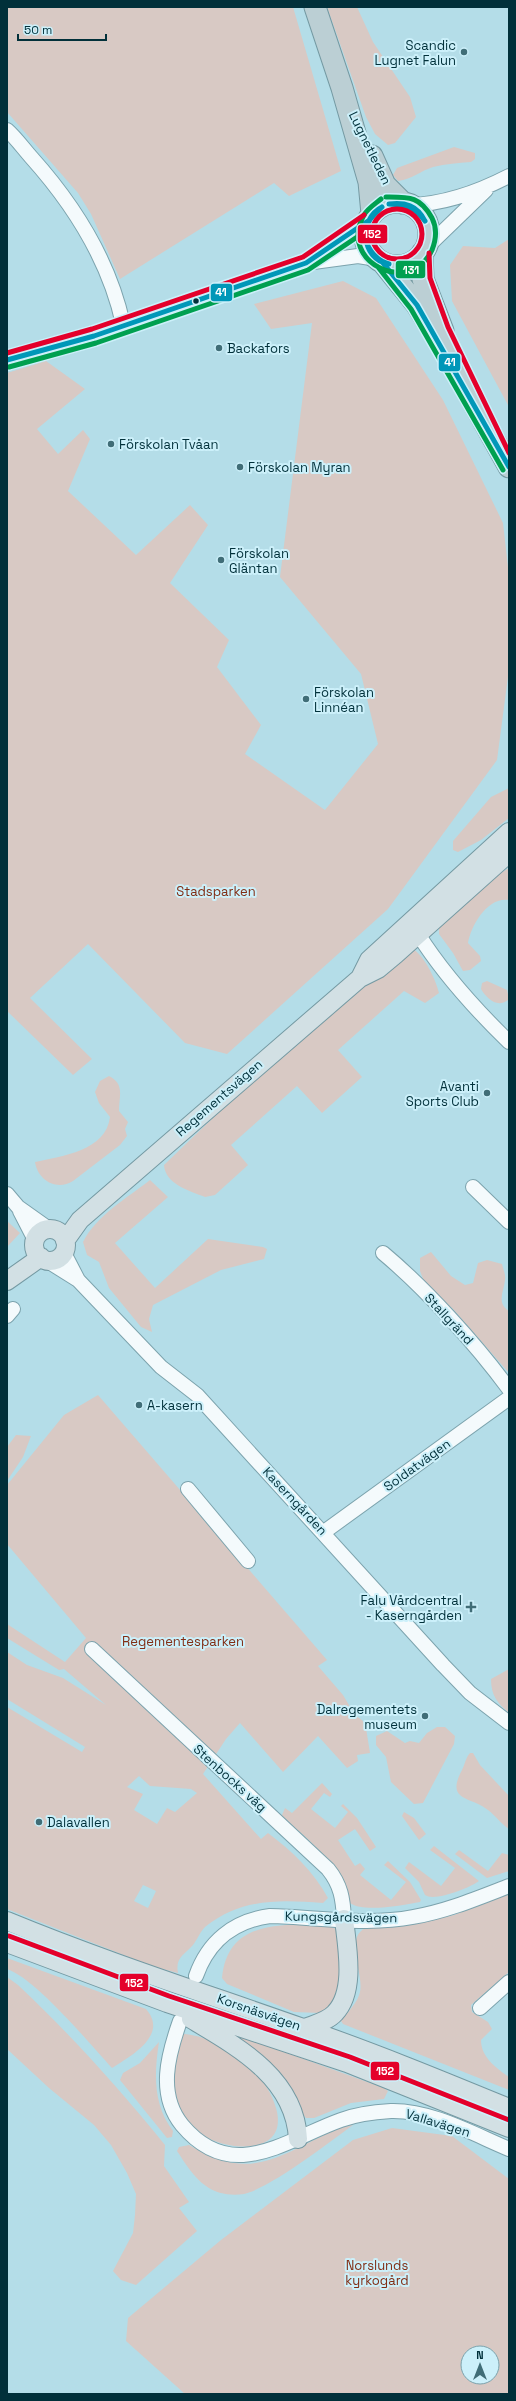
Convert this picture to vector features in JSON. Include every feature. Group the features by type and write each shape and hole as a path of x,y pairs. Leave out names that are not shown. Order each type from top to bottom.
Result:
{"highway":[{"name":"Lugnetleden","path":"315,7 342,88 369,182 370,217"},
{"name":"Lugnetleden","path":"342,88 385,185 407,204"},
{"path":"490,433 442,330 423,279 424,251 429,236 427,223 420,213 407,204 386,204 370,217 365,233 367,245 417,305 442,346 490,433 509,467"},
{"path":"380,261 395,266 408,264 424,251"}],"main road":[{"name":"Regementsvägen","path":"414,929 509,832"},
{"name":"Regementsvägen","path":"10,1278 49,1244 80,1220 360,978 369,960 414,929 509,853"},
{"path":"305,2028 334,2014 343,2001 347,1970 344,1919"},
{"name":"Korsnäsvägen","path":"7,1921 110,1961 305,2028 428,2074 509,2108"},
{"name":"Korsnäsvägen","path":"7,1943 167,2003 347,2063 509,2128"},
{"path":"167,2003 253,2059 273,2078 294,2111 298,2139"}],"street":[{"path":"7,130 46,174 88,233 115,291 123,324"},
{"path":"407,204 436,204 489,186 509,176"},
{"path":"424,251 489,186"},
{"path":"306,263 370,217"},
{"path":"7,360 94,336 123,324 306,263 358,256 380,261"},
{"path":"414,929 434,960 462,995 509,1042"},
{"path":"473,1187 509,1222"},
{"path":"7,1194 49,1244"},
{"name":"Kaserngården","path":"49,1244 78,1280 162,1367 196,1395 324,1532 387,1604 470,1693 509,1724"},
{"name":"Kaserngården","path":"49,1244 78,1280"},
{"name":"Stallgränd","path":"383,1253 405,1271 478,1350 509,1389"},
{"name":"Soldatvägen","path":"324,1532 509,1398"},
{"path":"188,1489 248,1561"},
{"name":"Stenbocks väg","path":"92,1649 328,1869 339,1882 343,1896 344,1919"},
{"name":"Kungsgårdsvägen","path":"196,1976 200,1964 215,1942 232,1929 256,1918 270,1916 391,1920 413,1917 451,1908 509,1886"},
{"path":"480,2008 509,1982"},
{"path":"180,2021 171,2045 166,2083 170,2102 180,2122 191,2135 218,2152 231,2155 259,2154 298,2139"},
{"name":"Vallavägen","path":"298,2139 341,2120 368,2112 394,2111 440,2121 509,2149"}],"green space":[{"path":"7,7 293,7 341,171 289,196 274,183 120,279 91,214 78,193 7,112"},
{"path":"327,7 357,7 373,42 410,97 416,117 395,143 388,145 375,134 366,117"},
{"path":"454,147 475,153 475,159 471,162 433,167 412,177 398,181 393,175 397,168"},
{"path":"509,239 509,407 452,301 450,265 463,246 495,248"},
{"name":"Stadsparken","path":"343,281 376,298 443,400 503,523 509,576 509,669 497,760 388,909 227,1054 185,1043 88,944 30,998 92,1059 73,1075 7,1011 7,373 46,361 85,389 37,429 58,454 83,430 90,439 68,491 136,555 190,505 208,525 170,583 229,640 217,667 261,725 245,754 325,810 378,744 361,674 280,577 312,323 271,329 254,304"},
{"path":"509,788 509,818 481,840 458,852 453,850 453,841 491,797"},
{"path":"509,868 509,900 494,902 477,920 468,943 480,956 481,961 470,970 463,971 453,953 439,934 439,925 487,881"},
{"path":"411,948 416,951 425,961 439,993 425,1003 404,991 338,1050 362,1077 322,1113 297,1086 231,1145 248,1165 215,1195 205,1197 173,1182 165,1172 164,1165 292,1042"},
{"path":"487,981 507,990 509,999 501,1003 493,1002 481,989 482,983"},
{"path":"109,1076 114,1079 119,1087 119,1111 128,1122 125,1129 127,1136 120,1145 73,1181 61,1185 49,1182 40,1174 35,1162 70,1154 92,1145 100,1138 107,1128 110,1117 99,1103 95,1092 100,1081"},
{"path":"150,1180 168,1197 115,1243 155,1288 208,1239 263,1247 267,1249 264,1259 221,1270 153,1305 149,1319 152,1332 141,1327 109,1288 99,1262 87,1255 83,1242 104,1216"},
{"path":"7,1221 20,1233 7,1247"},
{"path":"431,1252 451,1276 465,1285 473,1283 478,1263 487,1260 502,1264 505,1278 502,1301 505,1308 509,1311 509,1373 452,1308 435,1295 425,1284 420,1271 420,1258"},
{"name":"Regementesparken","path":"98,1395 327,1660 318,1666 343,1695 355,1715 363,1721 366,1728 370,1753 357,1755 358,1761 347,1768 318,1736 283,1772 240,1723 226,1739 203,1774 261,1839 268,1833 286,1847 316,1879 328,1898 323,1903 291,1901 261,1903 233,1911 219,1918 205,1927 193,1945 181,1957 177,1968 178,1973 154,1967 7,1909 7,1707 82,1752 85,1747 7,1699 7,1652 27,1665 63,1678 106,1705 64,1669 59,1670 7,1638 7,1624 65,1662 86,1638 7,1544 7,1485 64,1415","holes":["139,1776 150,1786 191,1789 197,1793 175,1812 167,1808 157,1824 134,1810 143,1794 127,1787","143,1885 156,1891 148,1908 134,1901"]},
{"path":"16,1435 31,1436 23,1457 7,1481 7,1447"},
{"path":"509,1669 509,1713 501,1706 496,1698 492,1690 491,1679"},
{"path":"437,1727 445,1727 455,1736 454,1744 423,1803 414,1804 391,1782 386,1757 376,1745 376,1736 387,1731 405,1743 410,1741 419,1743 427,1733"},
{"path":"470,1753 473,1753 480,1765 509,1796 509,1829 488,1810 462,1797 458,1793 456,1788 458,1780"},
{"path":"322,1783 332,1794 330,1797 324,1793 311,1809 335,1828 348,1812 341,1806 343,1804 357,1818 376,1847 370,1851 355,1829 338,1840 355,1866 360,1863 365,1869 360,1875 391,1900 406,1882 384,1865 388,1861 410,1882 421,1900 420,1902 374,1908 356,1906 350,1903 342,1883 325,1857 310,1841 288,1823 282,1815 285,1808 292,1813"},
{"path":"404,1812 414,1818 426,1834 419,1840 402,1816"},
{"path":"434,1846 479,1881 452,1893 436,1897 425,1895 419,1882 405,1868 409,1862 441,1886 455,1868 430,1850"},
{"path":"459,1850 488,1871 502,1853 509,1855 509,1871 487,1878 455,1854"},
{"path":"509,1892 509,1972 471,2005 472,2012 488,2022 492,2029 481,2040 482,2046 486,2057 490,2062 509,2077 509,2090 343,2024 341,2021 355,2003 360,1992 361,1984 355,1949 356,1940 359,1933 365,1928 414,1923 454,1915"},
{"path":"295,1924 329,1926 339,1930 344,1971 336,2001 321,2013 294,2012 227,1984 222,1978 226,1961 232,1948 241,1938 266,1928"},
{"path":"7,1958 146,2009 152,2019 153,2028 150,2036 145,2044 137,2051 112,2068 47,1998 19,1975 7,1969"},
{"path":"7,1977 38,2004 76,2043 130,2103 165,2145 164,2166 189,2202 179,2208 197,2231 136,2285 121,2280 113,2271 133,2233 136,2194 127,2173 111,2145 94,2125 49,2088 7,2049"},
{"path":"184,2034 203,2038 220,2046 255,2073 263,2082 272,2096 276,2108 278,2125 272,2136 262,2143 248,2146 233,2146 217,2142 203,2135 188,2123 178,2102 173,2080 176,2040"},
{"path":"240,2036 384,2088 388,2091 384,2099 351,2103 314,2118 306,2118 236,2037"},
{"path":"159,2042 156,2066 158,2100 166,2121 173,2131 172,2137 167,2138 120,2080 123,2073 140,2063"},
{"path":"353,2125 284,2174 256,2190 244,2194 224,2194 206,2186 194,2175 177,2151 179,2147 189,2145 207,2155 224,2161 239,2164 253,2163 282,2155 334,2130"},
{"name":"Norslunds kyrkogård","path":"392,2128 452,2136 509,2179 509,2394 185,2394 126,2341 128,2318 221,2240 353,2140"}],"transit line":[{"name":"131","path":"381,199 364,215 358,232 360,247 368,259 380,268 394,272 408,271 422,264 432,250 435,234 434,222 423,205 413,199 386,197"},
{"name":"41","path":"389,204 409,208 421,216 425,221"},
{"name":"41","path":"389,204 405,204 410,206 418,211 425,221"},
{"name":"41","path":"382,207 370,220 367,226 366,241 371,251 379,259 389,264"},
{"name":"41","path":"382,207 374,213 369,220 366,229 366,238 368,247 373,255 380,261 389,264"},
{"name":"152","path":"397,209 411,213 418,220 422,234 418,248 411,255 397,259 383,255 376,248 372,234 376,220 383,213 397,209"},
{"name":"152","path":"7,353 92,329 303,257 364,215"},
{"name":"41","path":"7,360 94,336 306,263 368,221"},
{"name":"131","path":"9,367 96,343 308,270 372,227"},
{"name":"152","path":"429,253 430,278 448,327 509,453"},
{"name":"41","path":"383,263 417,305 509,467"},
{"name":"131","path":"378,267 411,309 503,470"},
{"name":"152","path":"9,1936 169,1996 350,2057 509,2120"}],"place":[{"name":"Scandic Lugnet Falun","path":"464,52"},
{"name":"Backafors","path":"219,348"},
{"name":"Förskolan Tvåan","path":"111,444"},
{"name":"Förskolan Myran","path":"240,467"},
{"name":"Förskolan Gläntan","path":"221,560"},
{"name":"Förskolan Linnéan","path":"306,699"},
{"name":"Avanti Sports Club","path":"487,1093"},
{"name":"A-kasern","path":"139,1405"},
{"name":"Falu Vårdcentral - Kaserngården","path":"471,1607"},
{"name":"Dalregementets museum","path":"425,1716"},
{"name":"Dalavallen","path":"39,1822"}]}
